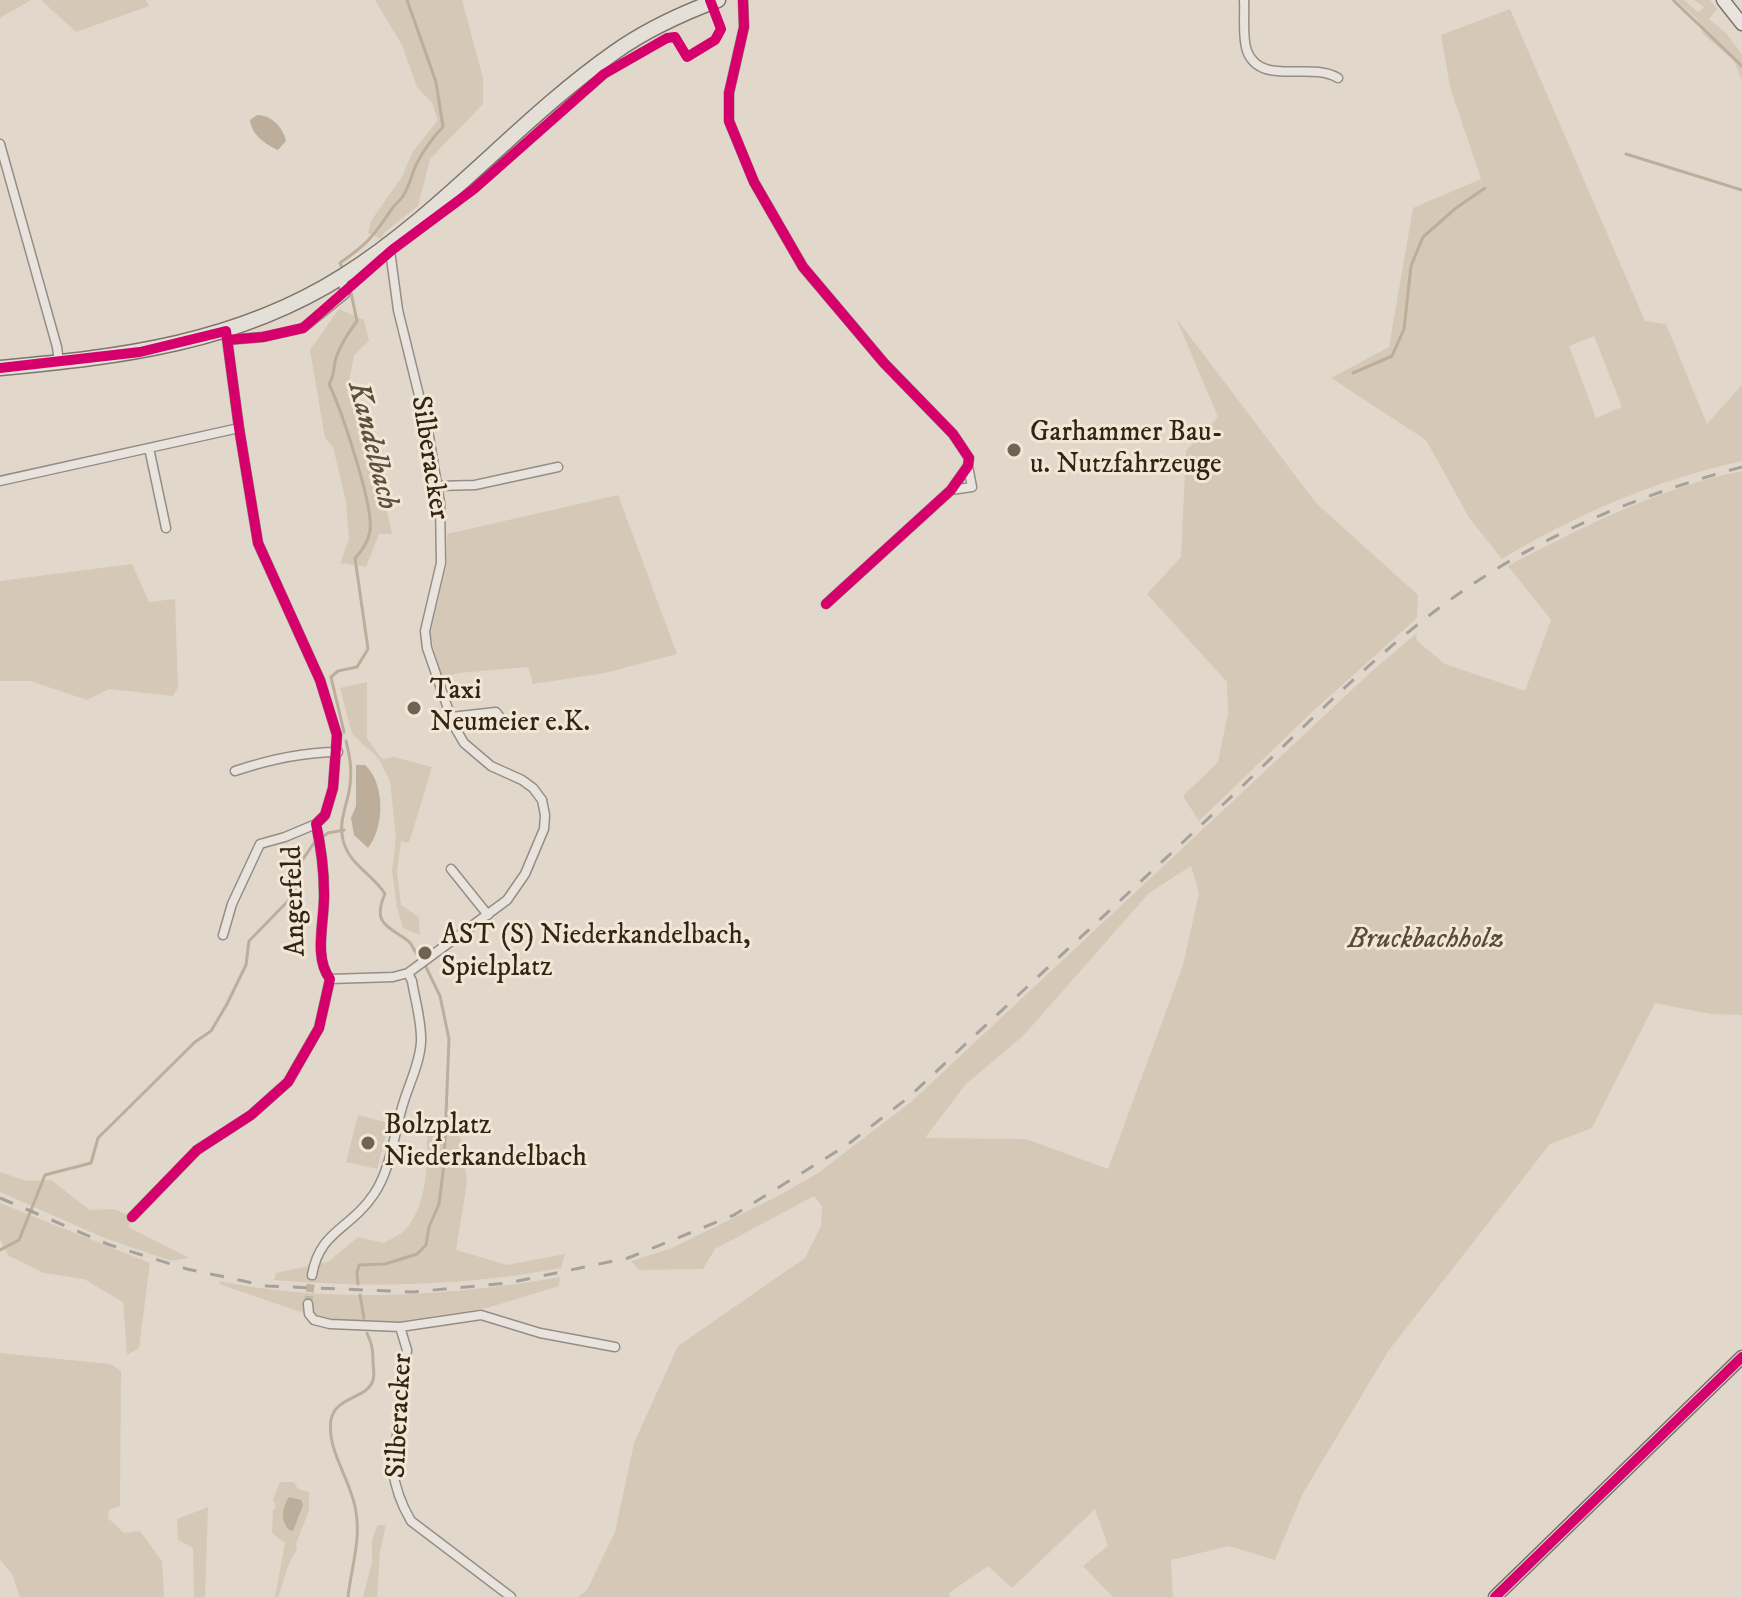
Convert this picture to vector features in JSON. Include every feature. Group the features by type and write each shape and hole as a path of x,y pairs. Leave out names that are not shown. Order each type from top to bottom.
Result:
{"main road":[{"path":"0,368 140,352 227,336 295,302 342,277 389,243 573,84 616,52 678,17 718,0"}],"street":[{"path":"743,0 744,27 729,93 729,121 754,182 803,267 884,363 953,434 969,458 972,487 951,490"},
{"path":"1244,0 1246,49 1260,68 1269,71 1314,70 1338,78"},
{"path":"1723,0 1742,24"},
{"path":"0,144 59,362"},
{"name":"Silberacker","path":"330,979 393,977 408,973 507,900 525,874 544,829 542,800 533,788 476,755 464,743 451,717 427,648 425,631 441,563 440,503 429,436 398,310 389,243"},
{"path":"227,336 263,337 303,328 345,294 342,277"},
{"name":"Angerfeld","path":"223,935 232,904 260,844 316,824 325,815 338,752 337,735 326,694 258,543 227,336"},
{"path":"0,481 239,428"},
{"path":"149,448 166,528"},
{"path":"826,604 951,490 968,466"},
{"path":"437,486 475,485 558,467"},
{"path":"451,717 496,712 502,720"},
{"path":"235,771 313,752 338,752"},
{"name":"Angerfeld","path":"132,1217 197,1150 251,1115 288,1082 319,1028 330,979 323,971 321,959 325,896 323,860 316,824"},
{"path":"451,869 488,915"},
{"path":"312,1275 319,1248 330,1235 348,1225 375,1193 385,1173 420,1056 422,1039 408,973"},
{"name":"Silberacker","path":"308,1304 309,1314 314,1320 330,1324 400,1327 481,1315 540,1333 615,1347"},
{"name":"Silberacker","path":"400,1327 407,1350 393,1469 394,1487 411,1521 511,1597"},
{"path":"1495,1597 1742,1357"}],"green space":[{"path":"0,0 31,0 0,18"},
{"path":"41,0 146,0 149,6 76,32"},
{"path":"375,0 462,0 483,78 483,104 430,159 418,206 385,232 381,239 368,233 371,221 403,175 412,153 438,120 432,103 417,87 402,45"},
{"path":"1676,0 1684,0 1698,12 1704,7 1694,0 1710,0 1717,9 1709,19 1726,33 1742,54 1742,81 1734,61 1703,34 1698,20"},
{"path":"1510,9 1645,321 1666,324 1707,424 1742,385 1742,461 1679,478 1618,500 1559,527 1502,559 1470,519 1426,440 1331,378 1389,347 1413,208 1481,179 1450,87 1441,35","holes":["1594,336 1622,407 1596,418 1569,346"]},
{"path":"339,309 364,320 369,341 354,355 347,394 364,408 392,534 379,534 366,567 340,563 349,539 346,502 333,447 325,438 310,350"},
{"path":"1176,318 1316,503 1418,595 1417,618 1312,712 1199,821 1183,796 1218,762 1228,713 1227,682 1147,594 1181,557 1186,451 1218,417"},
{"name":"Bruckbachholz","path":"1742,471 1742,1015 1711,1014 1655,1003 1592,1128 1550,1144 1389,1350 1302,1495 1275,1560 1229,1546 1171,1560 1173,1597 1113,1597 1083,1566 1108,1546 1095,1509 1012,1588 988,1566 949,1593 950,1597 578,1597 587,1590 615,1532 634,1443 678,1346 805,1258 821,1226 822,1206 814,1196 715,1249 703,1269 639,1270 631,1261 670,1249 778,1196 818,1173 911,1102 1371,672 1417,633 1416,640 1445,664 1525,691 1551,620 1508,566 1622,510 1712,478","holes":["1191,866 1199,893 1183,965 1108,1169 1026,1139 925,1138 965,1085 1024,1035 1149,893"]},
{"path":"618,495 677,654 605,673 533,684 528,667 459,673 441,678 430,633 447,564 447,534"},
{"path":"132,564 149,602 175,599 178,687 173,696 109,689 87,700 30,681 0,681 0,581"},
{"path":"367,682 367,738 382,759 394,757 432,767 409,843 401,841 397,872 401,905 419,917 420,935 403,928 397,908 392,870 396,838 390,781 379,759 352,734 340,688"},
{"name":"Bolzplatz Niederkandelbach","path":"358,1115 389,1123 377,1169 346,1162"},
{"path":"440,1124 461,1138 467,1183 456,1250 507,1265 565,1254 561,1268 490,1279 418,1284 274,1280 276,1273 328,1262 358,1237 384,1243 404,1231 414,1218 423,1194 427,1127"},
{"path":"0,1172 27,1181 51,1180 90,1210 115,1209 132,1217 128,1227 189,1258 171,1261 102,1237 0,1192"},
{"path":"0,1203 150,1263 139,1348 127,1355 123,1302 84,1279 44,1273 9,1256 0,1240"},
{"path":"560,1277 559,1286 487,1308 380,1324 321,1319 219,1284 220,1281 305,1293 390,1295 475,1289"},
{"path":"0,1353 110,1364 121,1371 120,1506 109,1510 108,1518 124,1533 140,1531 162,1561 164,1597 20,1597 12,1574 0,1560"},
{"path":"280,1482 294,1482 298,1489 309,1492 309,1510 296,1544 297,1550 278,1597 275,1597 285,1543 272,1533 273,1510 276,1507 273,1499"},
{"path":"208,1507 205,1597 194,1597 193,1548 178,1540 177,1519"},
{"path":"378,1525 386,1525 380,1552 377,1597 363,1597 372,1562 372,1539"}],"shaded area":[{"path":"257,115 272,120 282,131 286,141 278,150 264,142 253,130 250,120"},
{"path":"356,765 365,765 372,773 379,794 378,829 368,848 354,835 351,818 356,806"},
{"path":"289,1497 301,1500 303,1505 293,1531 289,1530 283,1518"}],"waterway":[{"name":"Kandelbach","path":"342,268 340,263 369,240 402,198 420,157 443,127 436,82 407,0"},
{"path":"1673,0 1742,66"},
{"path":"1626,154 1742,190"},
{"path":"1353,373 1392,356 1404,329 1411,266 1423,237 1485,188"},
{"name":"Kandelbach","path":"344,732 331,677 338,671 357,667 368,649 355,558 365,546 370,531 362,480 329,384 340,348 357,321 351,293"},
{"name":"Kandelbach","path":"346,741 351,774 342,819 346,849 385,894 380,911 384,923 409,941 418,956"},
{"path":"0,1250 19,1240 45,1175 91,1163 98,1138 195,1042 211,1031 246,965 249,941 288,901 298,884 303,859 314,843 328,833 344,830"},
{"name":"Kandelbach","path":"358,1284 359,1265 385,1264 417,1254 426,1245 429,1227 439,1204 444,1164 449,1039 440,996 425,965"},
{"path":"360,1295 364,1318"},
{"name":"Kandelbach","path":"348,1597 357,1523 354,1500 330,1431 331,1420 339,1406 365,1391 373,1380 372,1350 367,1333"}],"tunnel":[{"path":"308,1304 312,1275"}],"railway":[{"path":"0,1198 110,1245 187,1269 267,1286 413,1292 508,1283 628,1258 734,1215 847,1145 909,1097 1362,672 1457,595 1524,553 1594,518 1667,490 1742,467"}],"cycle path":[{"path":"227,340 263,337 303,328 392,250 474,189 604,74 667,38 675,37 687,57 715,40 721,29 710,0"},
{"path":"743,0 744,27 729,93 729,121 754,182 803,267 884,363 953,434 969,458 968,466 951,490 826,604"},
{"path":"0,368 140,352 226,331 258,543 320,680 337,735 333,788 325,815 316,824 324,884 321,949 330,979 319,1028 288,1082 251,1115 197,1150 132,1217"},
{"path":"1495,1597 1742,1357"}],"place":[{"name":"Garhammer Bau- u. Nutzfahrzeuge","path":"1014,450"},
{"name":"Taxi Neumeier e.K.","path":"414,708"},
{"name":"AST (S) Niederkandelbach, Spielplatz","path":"425,953"},
{"name":"Bolzplatz Niederkandelbach","path":"368,1143"}]}
